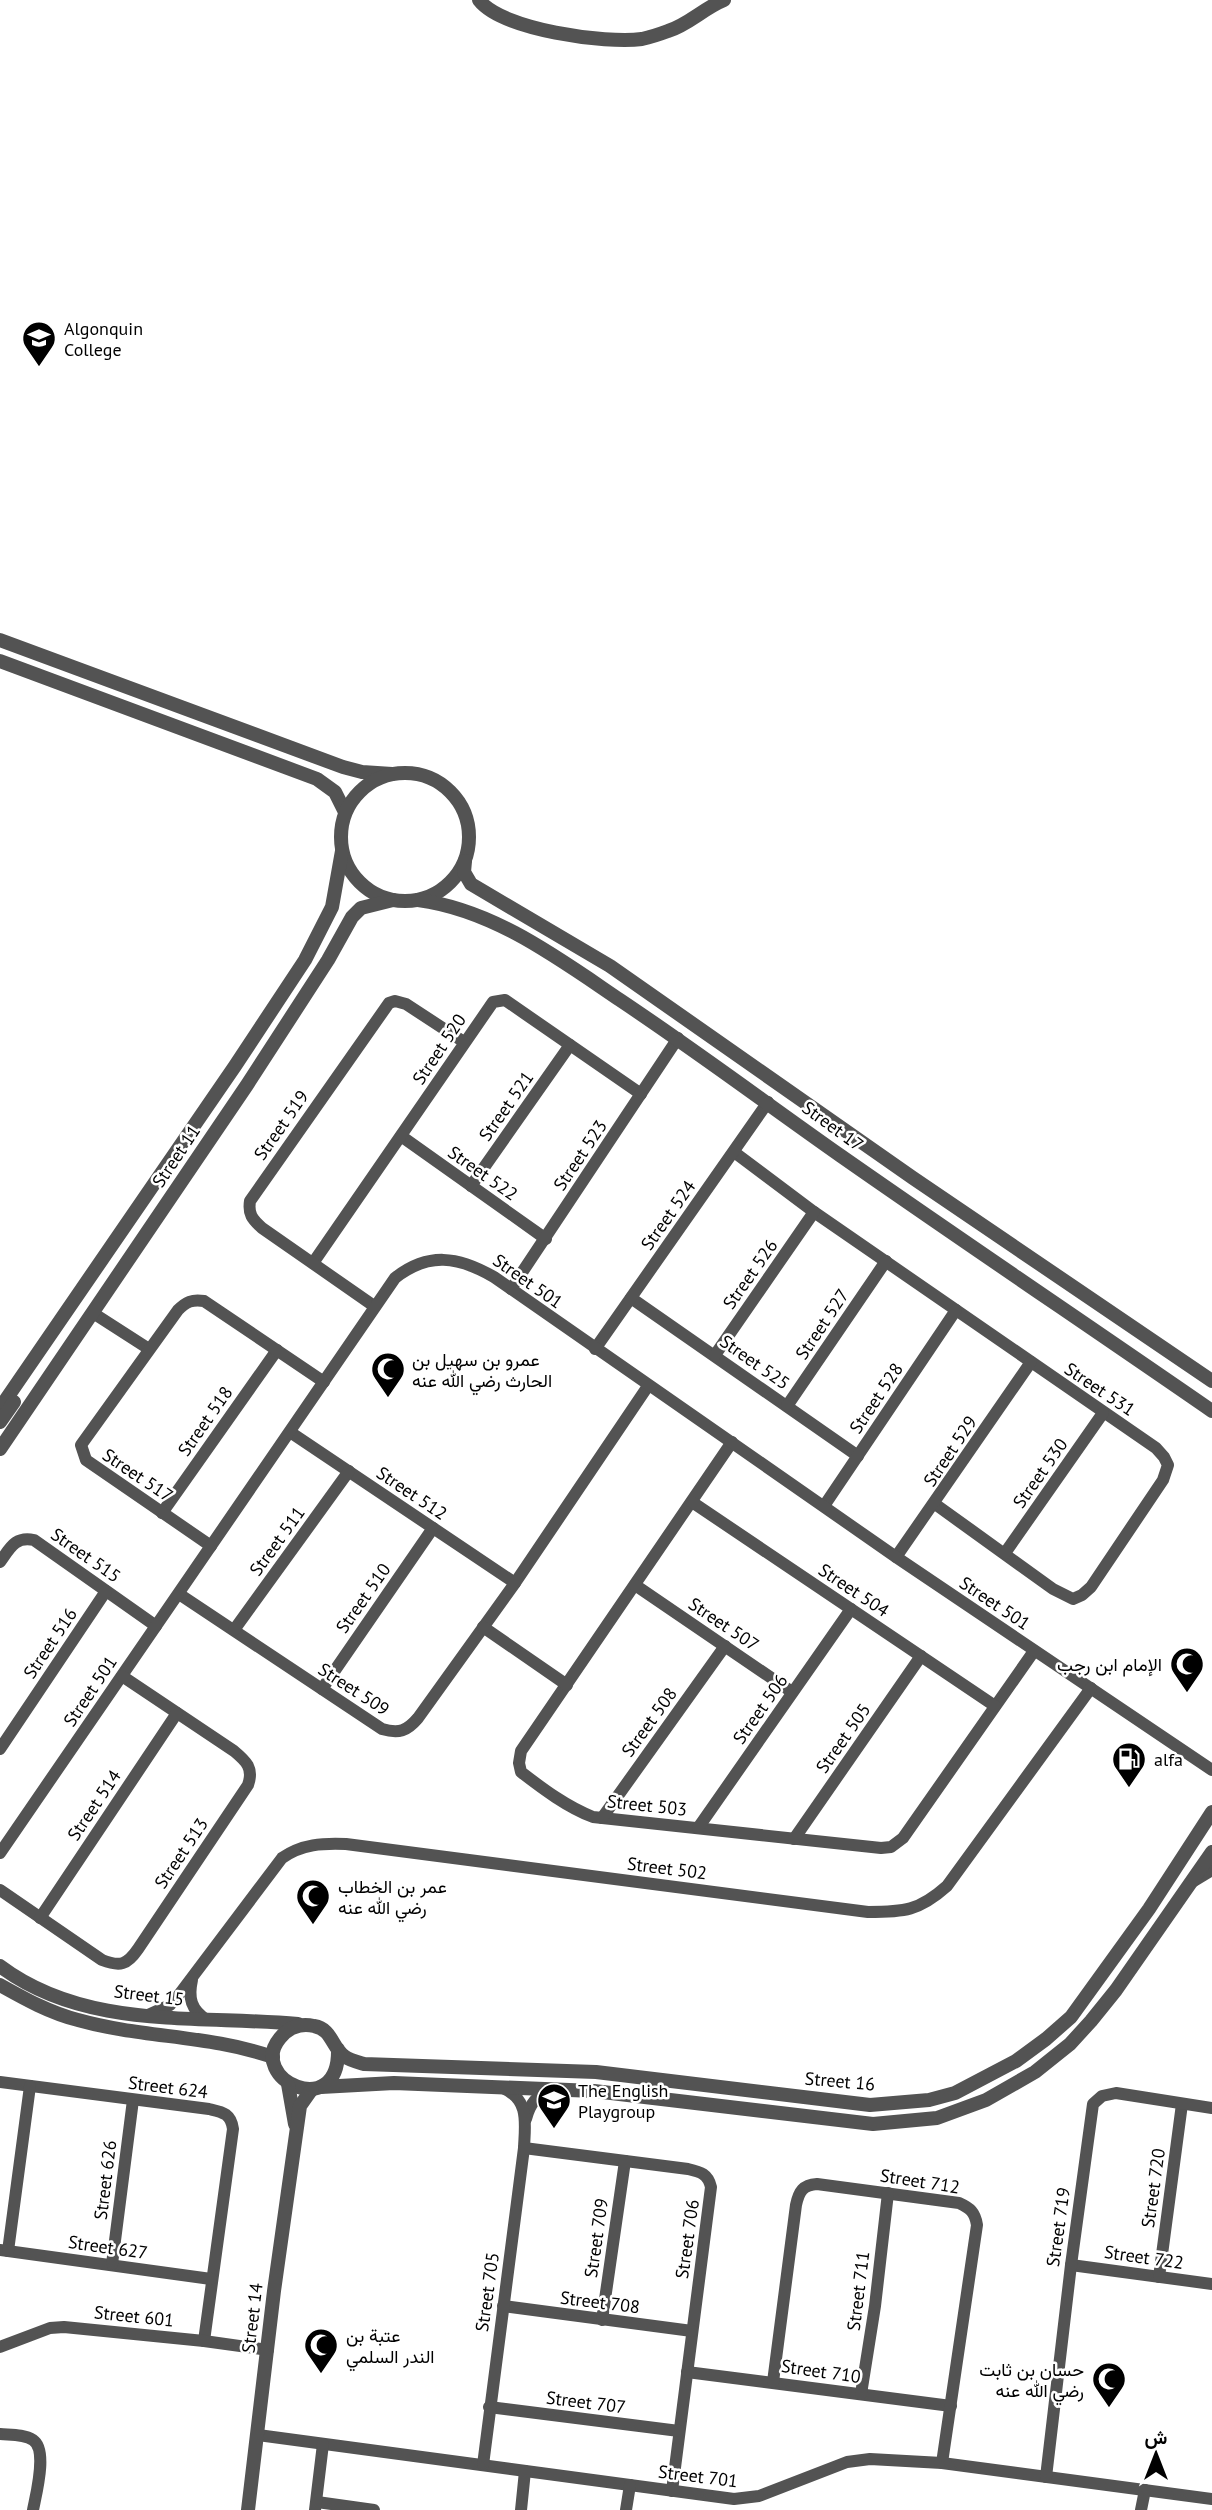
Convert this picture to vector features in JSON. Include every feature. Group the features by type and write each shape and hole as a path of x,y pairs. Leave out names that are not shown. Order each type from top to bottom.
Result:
{"street":[{"path":"479,0 507,20 542,30 569,35 641,39 672,30 709,6 724,0"},
{"path":"0,640 343,767 362,772 412,773 432,778 448,789 461,804 468,822 470,842 465,861 454,879 438,893 418,900 393,900 375,894 360,883 348,868 342,851 341,831 345,812 353,799 364,787 392,774"},
{"path":"0,661 317,779 335,792 345,812"},
{"name":"Street 11","path":"0,1408 305,960 332,907 342,851"},
{"name":"Street 17","path":"465,861 464,872 471,884 610,965 914,1178 1212,1381"},
{"name":"Street 11","path":"2,1443 247,1085 328,960 352,917 361,908 393,900"},
{"name":"Street 17","path":"418,900 458,908 485,918 560,959 678,1038 840,1155 1212,1411"},
{"name":"Street 520","path":"313,1263 464,1042 490,1006 499,999 505,1000 642,1094"},
{"name":"Street 519","path":"374,1306 251,1219 248,1210 250,1201 389,1003 395,1001 406,1004 464,1042"},
{"name":"Street 523","path":"510,1289 546,1239 678,1038"},
{"name":"Street 521","path":"471,1186 570,1045"},
{"name":"Street 524","path":"595,1349 768,1102"},
{"name":"Street 522","path":"401,1136 546,1239"},
{"name":"Street 531","path":"734,1152 814,1212 1156,1448 1168,1465 1163,1480 1091,1587 1073,1599 1065,1597 935,1504"},
{"path":"840,1155 849,1155 891,1183 904,1185 914,1178"},
{"name":"Street 526","path":"715,1355 814,1212"},
{"name":"Street 501","path":"0,1852 374,1306 395,1278 408,1268 421,1262 442,1259 475,1266 510,1289 1210,1772"},
{"name":"Street 527","path":"787,1406 886,1261"},
{"name":"Street 525","path":"631,1298 858,1456"},
{"name":"Street 517","path":"211,1546 86,1460 81,1445 178,1310 195,1300 204,1301 324,1382"},
{"name":"Street 528","path":"824,1506 956,1310"},
{"path":"93,1313 149,1349"},
{"name":"Street 518","path":"162,1513 277,1350"},
{"path":"0,1422 26,1384 35,1357"},
{"name":"Street 529","path":"896,1557 1031,1362"},
{"name":"Street 509","path":"179,1594 382,1729 395,1733 404,1731 418,1718 515,1583 648,1386"},
{"name":"Street 530","path":"1005,1553 1103,1413"},
{"name":"Street 512","path":"290,1432 515,1583"},
{"name":"Street 503","path":"732,1442 521,1751 521,1772 578,1811 602,1818 891,1847 903,1838 1034,1651"},
{"name":"Street 511","path":"234,1630 349,1471"},
{"name":"Street 504","path":"692,1502 995,1706"},
{"name":"Street 510","path":"322,1689 433,1528"},
{"name":"Street 515","path":"0,1562 15,1541 24,1538 34,1540 156,1626"},
{"name":"Street 507","path":"635,1585 792,1692"},
{"name":"Street 516","path":"0,1749 106,1591"},
{"name":"Street 506","path":"698,1828 851,1609"},
{"path":"483,1627 567,1685"},
{"name":"Street 508","path":"602,1818 725,1646"},
{"name":"Street 505","path":"794,1839 921,1656"},
{"name":"Street 513","path":"0,1890 102,1960 114,1965 131,1959 248,1785 252,1775 247,1762 122,1676"},
{"name":"Street 502","path":"146,2016 170,2005 282,1858 293,1850 323,1843 346,1843 868,1912 910,1910 924,1904 947,1886 1091,1688"},
{"name":"Street 514","path":"40,1918 177,1713"},
{"name":"Street 16","path":"338,2049 343,2055 364,2064 596,2072 870,2105 929,2100 978,2082 1016,2061 1071,2017 1212,1812"},
{"path":"316,2088 332,2077 338,2064 338,2049 331,2035 318,2026 303,2024 288,2030 277,2042 273,2057 277,2072 288,2084 299,2089 316,2088 394,2083 556,2089 594,2091 873,2124 937,2118 986,2101 1035,2072 1070,2044 1091,2021 1212,1852"},
{"path":"1188,1886 1212,1870"},
{"name":"Street 15","path":"0,1966 60,1998 117,2012 207,2020 303,2024"},
{"path":"193,1976 190,1998 193,2007 207,2020"},
{"name":"Street 15","path":"0,1985 53,2012 79,2021 224,2043 273,2057"},
{"path":"594,2091 616,2086 665,2092 671,2091 676,2081"},
{"name":"Street 624","path":"0,2082 209,2109 224,2112 232,2120 233,2129 204,2341"},
{"name":"Street 14","path":"288,2084 296,2131"},
{"path":"4,2251 30,2086"},
{"name":"Street 705","path":"499,2087 513,2093 520,2101 525,2123"},
{"name":"Street 14","path":"248,2510 300,2106 316,2088"},
{"name":"Street 705","path":"483,2465 525,2123 535,2100 542,2093 556,2089"},
{"name":"Street 719","path":"1046,2477 1070,2265 1093,2104 1102,2096 1116,2093 1212,2108"},
{"path":"749,2110 748,2105 755,2099 816,2108 831,2102"},
{"name":"Street 626","path":"111,2264 133,2100"},
{"name":"Street 720","path":"1159,2277 1182,2104"},
{"name":"Street 706","path":"524,2148 688,2169 703,2173 709,2180 711,2188 672,2491"},
{"name":"Street 709","path":"602,2320 625,2161"},
{"name":"Street 712","path":"773,2382 798,2194 807,2185 817,2184 959,2203 970,2208 976,2216 977,2225 942,2463"},
{"name":"Street 711","path":"861,2394 888,2193"},
{"name":"Street 627","path":"4,2251 211,2279"},
{"name":"Street 722","path":"1070,2265 1212,2284"},
{"name":"Street 708","path":"503,2306 692,2331"},
{"name":"Street 601","path":"0,2347 50,2328 64,2327 268,2350"},
{"name":"Street 710","path":"687,2372 951,2406"},
{"name":"Street 707","path":"489,2407 680,2431"},
{"path":"0,2434 34,2441 39,2448 41,2459 33,2510"},
{"name":"Street 701","path":"258,2435 745,2499 860,2460 942,2463 1212,2499"},
{"path":"323,2444 316,2506 373,2510"},
{"path":"521,2510 525,2471"},
{"path":"626,2510 630,2485"},
{"path":"1141,2510 1145,2490"}],"place":[{"name":"Algonquin College","path":"39,368"},
{"name":"عمرو بن سهيل بن الحارث رضي الله عنه","path":"388,1399"},
{"name":"الإمام ابن رجب","path":"1187,1694"},
{"name":"alfa","path":"1129,1789"},
{"name":"عمر بن الخطاب رضي الله عنه","path":"313,1926"},
{"name":"The English Playgroup","path":"554,2130"},
{"name":"عتبة بن الندر السلمي","path":"321,2375"},
{"name":"حسان بن ثابت رضي الله عنه","path":"1109,2409"}]}
